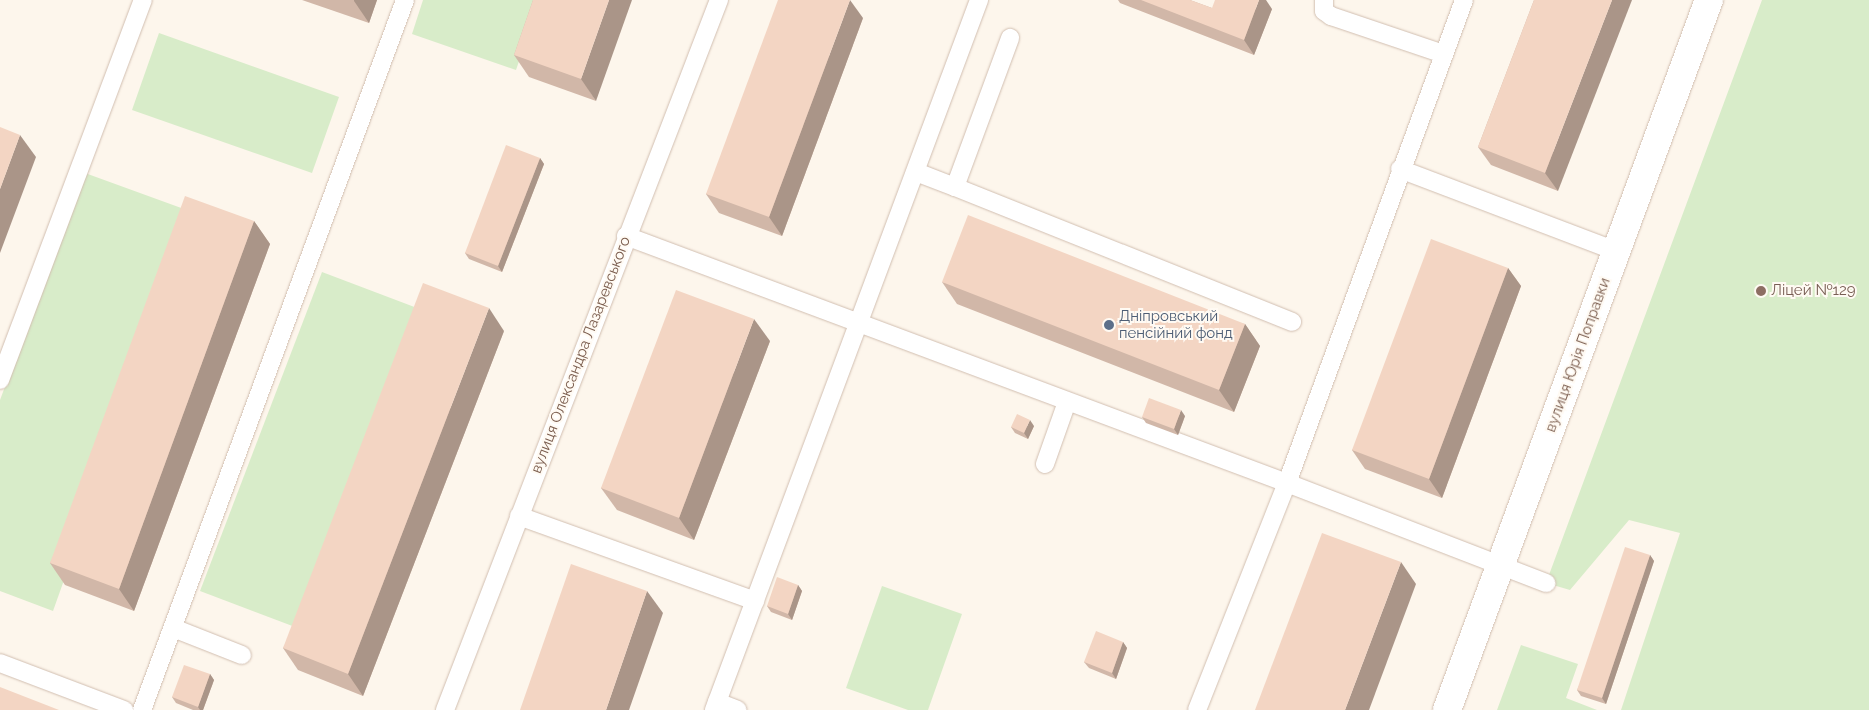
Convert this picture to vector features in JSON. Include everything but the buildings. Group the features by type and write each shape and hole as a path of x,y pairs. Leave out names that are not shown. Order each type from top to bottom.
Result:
{"street":[{"name":"вулиця Юрія Поправки","path":"1447,710 1709,0"}],"lane":[{"path":"0,380 143,0"},
{"path":"142,710 405,0"},
{"name":"вулиця Олександра Лазаревського","path":"445,710 626,236 719,0"},
{"path":"738,710 716,706 916,172 977,0"},
{"path":"1324,0 1324,11 1331,16 1444,54"},
{"path":"1198,710 1287,483 1400,169 1464,0"},
{"path":"955,187 1010,38"},
{"path":"1400,169 1616,251"},
{"path":"916,172 1292,322"},
{"path":"626,236 1546,582"},
{"path":"1045,464 1067,402"},
{"path":"519,516 755,601"},
{"path":"173,628 242,655"},
{"path":"0,663 124,710"}],"green space":[{"path":"423,0 540,0 516,70 412,34"},
{"name":"Ліцей №129","path":"1762,0 1869,0 1869,710 1621,710 1680,533 1629,520 1570,590 1546,583"},
{"path":"159,33 339,97 312,173 132,110"},
{"path":"85,173 195,213 53,611 0,591 0,400"},
{"path":"322,272 425,311 303,630 200,591"},
{"path":"882,586 962,614 928,710 908,710 846,688"},
{"path":"1521,645 1578,664 1566,698 1597,710 1497,710"}],"place":[{"name":"Ліцей №129","path":"1761,291"},
{"name":"Дніпровський пенсійний фонд","path":"1109,325"}]}
